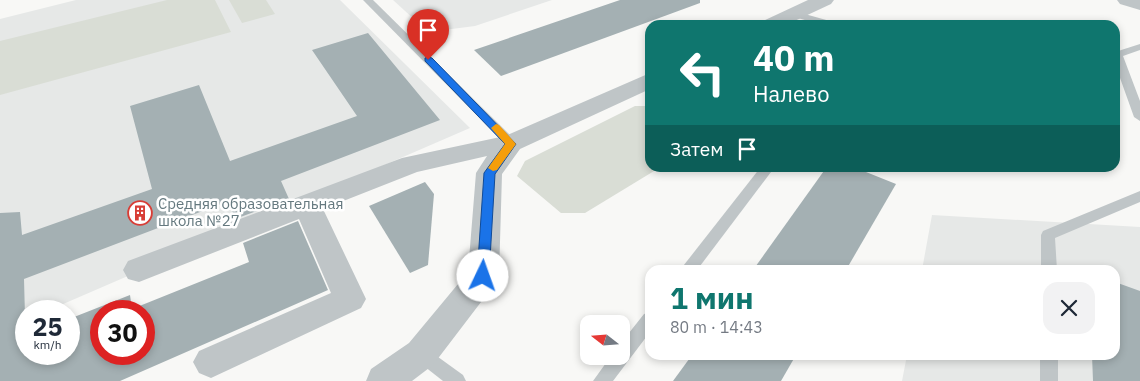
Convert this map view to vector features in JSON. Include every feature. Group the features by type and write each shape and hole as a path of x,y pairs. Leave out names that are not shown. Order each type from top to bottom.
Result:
{"street":[{"path":"781,20 824,0"},
{"path":"1127,0 1140,4"},
{"path":"139,270 410,164 510,144 645,82"},
{"path":"384,381 421,354 483,276 489,173 510,144"},
{"path":"211,362 350,299 307,205"}],"lane":[{"path":"368,0 510,144"},
{"path":"794,14 815,20"},
{"path":"1120,54 1140,47"},
{"path":"1120,65 1140,117"},
{"path":"692,265 764,172"},
{"path":"1049,265 1048,235 1140,196"},
{"path":"602,381 645,325"},
{"path":"421,354 458,381"},
{"path":"1049,360 1049,381"}],"shaded area":[{"path":"76,0 340,0 470,128 72,300 15,300 15,365 53,365 55,381 0,381 0,19"},
{"path":"167,0 215,0 231,32 0,95 0,41"},
{"path":"229,0 266,0 275,14 242,23"},
{"path":"393,0 552,0 475,26 428,32"},
{"path":"635,106 645,106 645,172 652,172 585,213 561,213 517,176 525,161"},
{"path":"932,215 1140,227 1140,381 902,381 906,360 1120,360 1120,265 923,265"}],"building":[{"path":"620,0 700,0 700,3 654,20 645,20 645,23 501,76 474,50"},
{"name":"Средняя образовательная школа №27","path":"368,33 440,120 281,181 289,199 235,219 229,201 24,279 25,300 15,300 15,365 80,365 80,315 90,311 90,365 155,365 154,300 249,262 243,243 298,221 328,290 120,381 0,381 0,213 20,212 22,235 152,189 130,106 199,85 230,161 357,116 312,50"},
{"path":"823,172 866,172 896,184 849,265 757,265"},
{"path":"425,182 434,194 428,265 410,273 369,206"},
{"path":"1120,284 1140,291 1140,381 1093,381 1092,360 1120,360"},
{"name":"Средняя образовательная школа №27","path":"130,295 131,300 117,300"},
{"path":"688,360 793,360 781,381 673,381"}],"slow traffic":[{"path":"493,168 510,144 496,128"}],"place":[{"name":"Средняя образовательная школа №27","path":"140,213"}],"route":[{"path":"428,60 479,110 510,144 489,173 483,276"}]}
